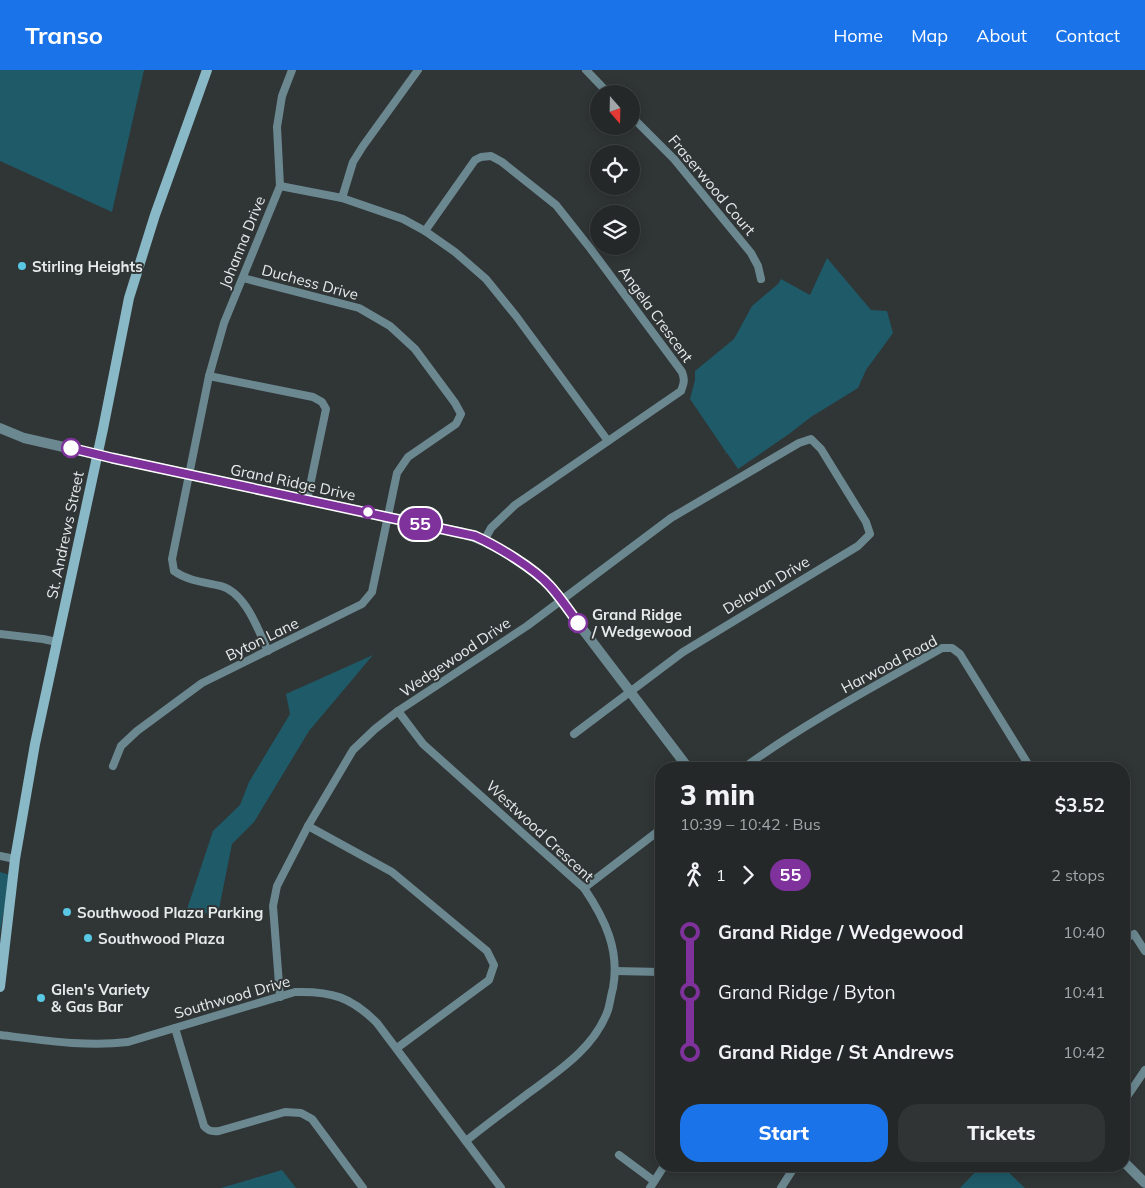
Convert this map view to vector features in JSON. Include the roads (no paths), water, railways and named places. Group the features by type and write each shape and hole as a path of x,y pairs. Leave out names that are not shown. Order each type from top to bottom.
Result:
{"main road":[{"name":"St. Andrews Street","path":"0,987 15,859 35,744 129,298 155,215 207,70"}],"street":[{"path":"280,186 277,127 282,96 292,70"},
{"path":"342,198 353,162 418,70"},
{"path":"586,70 600,85"},
{"name":"Fraserwood Court","path":"640,125 674,159 751,253 758,266 761,279"},
{"name":"Angela Crescent","path":"425,231 475,160 491,156 502,162 556,205 590,248 685,378 680,391 515,505 491,528 484,541"},
{"name":"Johanna Drive","path":"268,651 248,611 236,594 224,587 183,578 174,571 172,559 209,376 224,322 280,186 342,198 403,219 425,231 455,252 486,279 516,316 608,440"},
{"name":"Duchess Drive","path":"243,278 359,308 390,326 415,349 456,404 461,414 456,424 408,457 397,472 388,517"},
{"path":"209,376 313,397 322,402 326,409 307,500"},
{"name":"Grand Ridge Drive","path":"0,428 24,438 463,533 484,541 541,578 561,601 684,762"},
{"name":"Delavan Drive","path":"574,734 683,652 858,546 870,534 866,522 821,449 811,439 799,443"},
{"name":"Wedgewood Drive","path":"280,997 273,906 274,896 277,886 308,826 353,750 398,711 527,626 671,518 799,443"},
{"name":"Byton Lane","path":"113,766 121,746 137,731 202,684 362,604 372,592 388,517"},
{"path":"0,634 43,638 58,642"},
{"name":"Harwood Road","path":"752,762 785,740 942,648 952,648 960,654 1027,762"},
{"name":"Westwood Crescent","path":"398,711 423,744 584,888 597,907 606,925 612,944 616,970 608,1010 596,1033 580,1053 562,1068 466,1141"},
{"path":"308,826 392,872 487,951 494,965 488,980 397,1048"},
{"path":"584,888 655,834"},
{"path":"0,856 15,859"},
{"path":"1130,936 1134,934 1145,951"},
{"path":"616,970 655,972"},
{"name":"Southwood Drive","path":"0,1035 108,1045 128,1042 295,992 317,991 337,995 353,1002 377,1023 501,1188"},
{"path":"175,1028 204,1126 207,1130 214,1132 285,1112 301,1113 312,1119 363,1188"},
{"path":"1130,1092 1145,1070"},
{"path":"618,1155 652,1185 660,1172"},
{"path":"1130,1168 1145,1183"},
{"path":"781,1188 791,1172"}],"place":[{"name":"Stirling Heights","path":"22,266"},
{"name":"Grand Ridge / Wedgewood","path":"578,623"},
{"name":"Southwood Plaza Parking","path":"67,912"},
{"name":"Southwood Plaza","path":"88,938"},
{"name":"Glen's Variety & Gas Bar","path":"41,998"}]}
